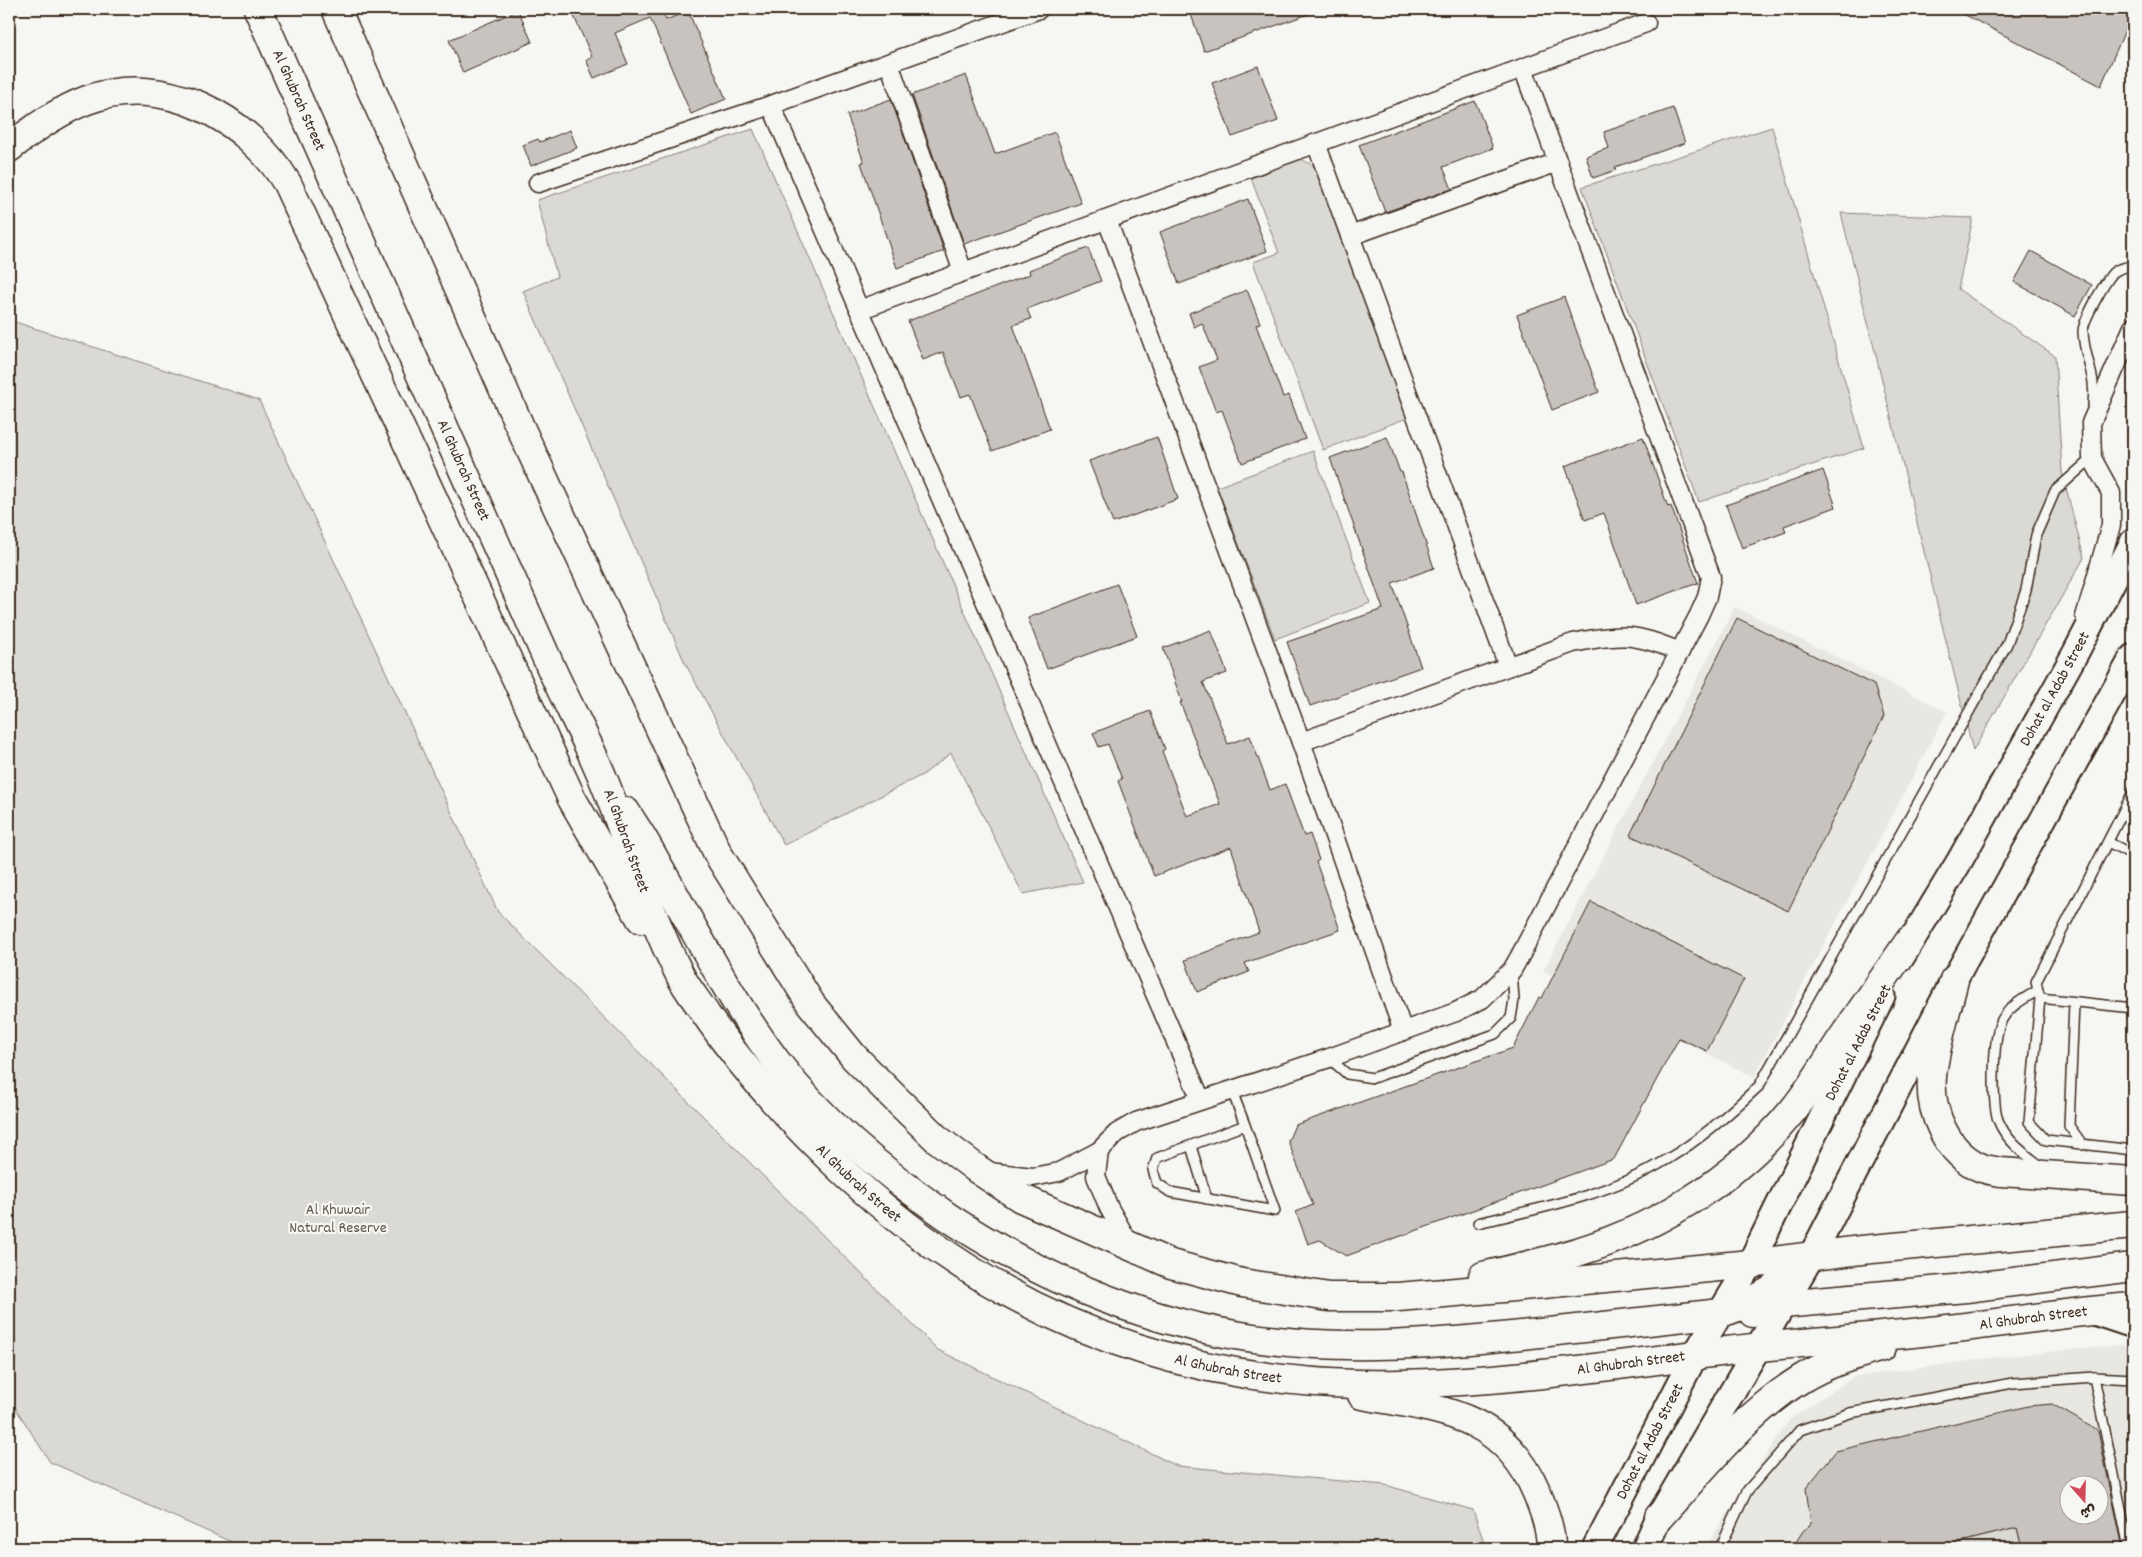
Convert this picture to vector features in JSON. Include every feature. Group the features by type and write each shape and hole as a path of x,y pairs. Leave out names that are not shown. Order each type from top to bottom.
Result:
{"main road":[{"name":"Al Ghubrah Street","path":"258,9 552,670 602,777 633,865 680,977 742,1064 783,1112 826,1156 916,1234 969,1271 1023,1301 1075,1326 1129,1346 1177,1359 1294,1380 1361,1384 1491,1378 1758,1346 1924,1332 2133,1307"},
{"path":"336,9 520,427 718,854 817,1011 854,1057 936,1138 977,1169 1021,1198 1131,1248 1172,1264 1242,1283 1329,1298 1398,1297 2133,1226"},
{"path":"9,148 60,112 88,100 116,94 149,92 176,96 228,121 255,142 274,162 287,183 572,799 641,919 680,977"},
{"name":"Dohat al Adab Street","path":"1595,1548 1695,1355 1750,1264 1910,940 1959,862 2076,652 2133,542"},
{"path":"1645,1548 1659,1517 1782,1304 1812,1256 1954,980 2127,677 2133,657"},
{"path":"602,777 642,837 741,1010 780,1067 825,1116 871,1159 914,1193 976,1235 1037,1268 1093,1294 1164,1318 1235,1335 1309,1343 1405,1344 1465,1341 1720,1313 1747,1305 1771,1292 1794,1276 1812,1256"},
{"path":"1398,1297 1562,1257 1608,1240 1680,1207 1725,1177 1761,1146 1794,1109 1910,940"},
{"path":"1954,980 1932,1076 1932,1102 1949,1142 1967,1159 1982,1168 2001,1172 2133,1181"},
{"path":"1695,1355 1713,1337 1734,1322 1758,1311 1782,1304 1966,1288 2133,1267"},
{"path":"1811,1301 1804,1302 1795,1310 1792,1322 1793,1328 1801,1338 1812,1342"},
{"path":"2094,1312 2133,1325"},
{"path":"1659,1517 1751,1417 1800,1379 1851,1356 1924,1332"},
{"path":"1294,1380 1442,1409 1467,1418 1493,1434 1520,1462 1532,1482 1544,1511 1551,1548"}],"street":[{"path":"538,183 771,105 1039,9"},
{"path":"859,310 1646,22"},
{"path":"889,63 963,272"},
{"path":"977,1169 1002,1174 1033,1177 1048,1176 1099,1151 1117,1133 1136,1122 1330,1058 1456,1012 1482,999 1512,970 1680,652 1707,597 1711,577 1523,68"},
{"path":"771,105 1201,1100"},
{"path":"1316,143 1508,666"},
{"path":"1350,236 1558,162"},
{"path":"1107,220 1301,742 1403,1031"},
{"path":"2076,652 2111,524 2111,493 2092,458 2091,423 2133,327"},
{"path":"1301,742 1573,643 1624,635 1643,638 1680,652"},
{"path":"1099,1151 1096,1176 1109,1208 1131,1248"}],"lane":[{"path":"2091,423 2095,379 2084,338 2083,325 2111,275 2123,268 2133,266"},
{"path":"1478,1223 1601,1190 1665,1161 1724,1118 1758,1086 2007,644 2026,590 2036,535 2055,491 2092,458"},
{"path":"2133,792 2036,982 2038,994 2029,1122 2046,1140 2133,1150"},
{"path":"2108,842 2133,855"},
{"path":"1330,1058 1347,1074 1373,1078 1495,1034 1511,1018 1514,1000 1512,970"},
{"path":"2055,1176 2012,1142 1998,1119 1994,1077 2000,1023 2015,1004 2038,994 2074,1003 2133,1008"},
{"path":"2074,1003 2069,1126 2083,1145"},
{"path":"1232,1091 1246,1125 1275,1211 1170,1192 1158,1182 1153,1170 1157,1158 1246,1125"},
{"path":"1191,1146 1207,1199"},
{"path":"1720,1548 1747,1491 1800,1430 1850,1413 2013,1383 2094,1376 2133,1378"},
{"path":"2094,1376 2129,1548"}],"shaded area":[{"path":"1735,607 1947,712 1754,1077 1543,971"},
{"path":"2133,1344 2133,1548 1705,1548 1789,1420 1853,1377 1997,1357"}],"green space":[{"path":"1772,127 1864,448 1699,502 1582,187"},
{"path":"753,129 1083,882 1023,894 951,753 924,774 784,845 685,663 523,291 557,277 537,200"},
{"path":"1295,156 1314,166 1407,418 1323,450 1253,262 1279,253 1249,173"},
{"path":"1841,213 1973,218 1958,289 2055,356 2062,472 2084,558 1973,751"},
{"name":"Al Khuwair Natural Reserve","path":"9,320 259,400 498,912 938,1350 1177,1466 1385,1485 1473,1510 1486,1548 245,1548 50,1462 9,1398"},
{"path":"1313,451 1370,603 1275,639 1217,487"},
{"path":"2017,1528 2022,1548 1936,1548"}],"building":[{"path":"586,9 670,9 663,12 666,20 688,11 726,99 691,114 650,18 615,33 628,64 594,78 586,60 592,57 573,14"},
{"path":"1189,9 1317,9 1317,11 1204,51"},
{"path":"1954,9 2133,9 2133,12 2101,86"},
{"path":"518,10 532,42 463,73 449,40"},
{"path":"1258,66 1278,121 1232,137 1212,83"},
{"path":"966,75 995,154 1055,132 1081,203 964,244 912,95"},
{"path":"891,99 944,251 897,268 861,163 864,162 847,115"},
{"path":"1475,101 1493,148 1443,167 1452,189 1385,212 1359,145"},
{"path":"1673,108 1685,143 1615,167 1616,170 1593,178 1586,156 1609,148 1604,132"},
{"path":"570,130 577,148 531,166 523,145 538,139 540,142"},
{"path":"1248,199 1267,251 1179,284 1160,232"},
{"path":"1088,248 1101,281 1027,309 1031,319 1013,325 1050,429 992,451 970,394 961,397 943,352 923,360 908,321 1030,274 1029,270"},
{"path":"2031,251 2092,285 2075,316 2014,282"},
{"path":"1247,290 1260,323 1256,325 1283,397 1289,395 1305,439 1242,463 1222,410 1216,412 1199,367 1217,360 1202,323 1194,327 1189,313"},
{"path":"1564,297 1599,392 1552,410 1517,315"},
{"path":"1157,437 1178,499 1113,523 1089,461"},
{"path":"1387,437 1400,472 1402,472 1434,568 1392,583 1421,667 1310,706 1287,642 1383,609 1330,458"},
{"path":"1643,437 1668,507 1671,506 1698,583 1636,605 1604,513 1585,520 1565,466"},
{"path":"1823,470 1836,507 1784,526 1786,532 1742,548 1726,505"},
{"path":"1117,584 1137,636 1047,669 1028,618"},
{"path":"1737,618 1874,685 1884,716 1788,911 1630,835"},
{"path":"1211,630 1227,673 1203,682 1228,744 1250,736 1270,790 1285,784 1304,836 1310,834 1319,860 1316,862 1340,930 1245,963 1249,972 1197,992 1185,960 1259,932 1231,847 1154,876 1118,781 1122,779 1108,744 1099,747 1093,733 1150,711 1165,749 1162,751 1187,816 1220,804 1180,702 1182,702 1163,648"},
{"path":"1591,902 1744,979 1707,1051 1679,1038 1614,1159 1346,1256 1320,1240 1308,1244 1296,1212 1313,1205 1288,1141 1295,1125 1513,1048 1539,997 1542,998"},
{"path":"2052,1404 2098,1431 2107,1474 2060,1474 2060,1524 2110,1524 2110,1487 2123,1548 2022,1548 2017,1528 1936,1548 1792,1548 1803,1531 1811,1524 1806,1488 1836,1451 2028,1406"}]}
